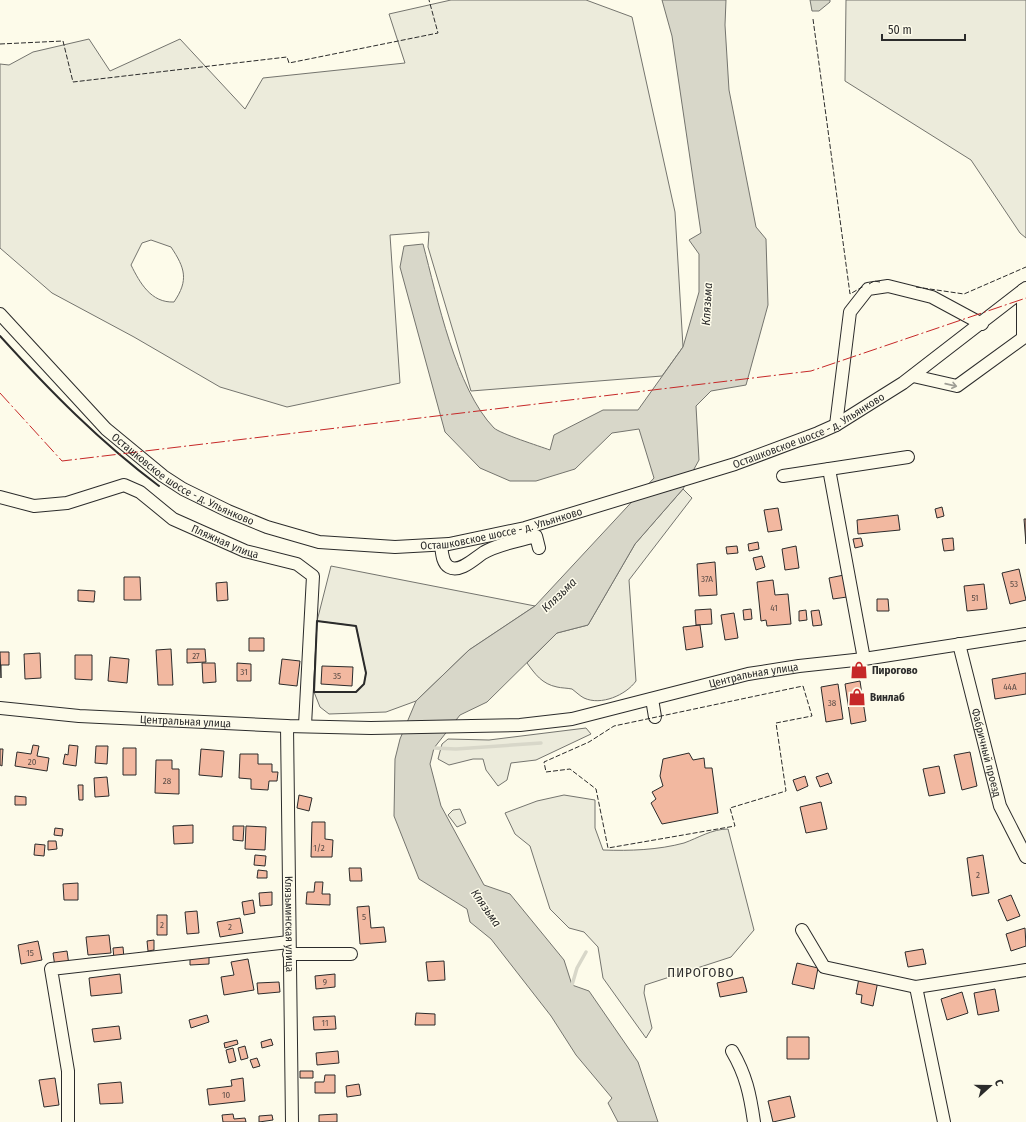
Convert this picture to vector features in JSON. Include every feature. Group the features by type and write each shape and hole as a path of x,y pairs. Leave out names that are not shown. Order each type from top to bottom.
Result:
{"street":[{"path":"836,425 850,312 868,289 888,286 932,297 982,324"},
{"name":"Осташковское шоссе - д. Ульянково","path":"0,314 106,429 163,476 183,489 228,511 267,527 319,542 395,547 441,545 525,528 735,464 836,425 912,376 982,324 1025,289"},
{"path":"912,376 958,386 1023,338 1025,289"},
{"path":"783,476 908,457"},
{"path":"829,469 864,659"},
{"name":"Пляжная улица","path":"0,497 34,506 67,503 124,485 140,492 173,519 245,551 297,564 313,576 305,725"},
{"path":"441,545 443,560 449,567 456,568 462,567 493,548 536,536 539,548"},
{"name":"Центральная улица","path":"0,708 79,716 287,726 305,725 371,728 520,725 572,719 748,674 799,666 864,659 1026,634"},
{"name":"Фабричный проезд","path":"958,644 1000,806 1025,853"},
{"path":"652,699 655,717"},
{"name":"Клязьминская улица","path":"287,726 292,1122"},
{"path":"802,930 824,967 916,987 1026,970"},
{"path":"68,1122 68,1071 51,969 289,948 351,954"},
{"path":"916,987 944,1122"},
{"path":"732,1051 743,1070 750,1092 754,1122"}],"shaded area":[{"path":"451,0 586,0 632,17 675,212 683,347 662,376 471,391 428,247 429,232 390,235 400,383 287,407 220,387 134,337 52,293 0,248 0,64 9,65 33,52 89,39 110,71 180,39 245,109 263,78 405,63 389,14","holes":["151,240 171,247 179,261 183,274 182,287 174,302 159,299 147,291 138,279 131,265 142,243"]},
{"path":"846,0 1026,0 1026,238 1020,233 971,160 845,81"},
{"path":"683,489 692,498 629,580 636,681 620,695 598,701 584,698 572,689 547,684 536,675 527,663 557,633 588,625 635,544"},
{"path":"331,566 535,606 469,650 416,701 386,712 329,714 320,707 314,692 356,692 364,684 366,673 356,626 317,621"},
{"path":"586,728 591,734 536,760 511,763 507,780 498,786 486,770 483,759 473,759 449,765 438,759 442,744 448,739 489,740"},
{"path":"564,795 595,800 595,828 603,850 654,849 684,843 716,830 728,829 754,930 731,957 645,985 644,993 652,1028 646,1038 603,978 598,947 584,932 569,928 550,909 530,846 515,834 505,813 537,801"},
{"path":"460,809 466,823 457,827 448,815 453,810"}],"water":[{"name":"Клязьма","path":"662,0 726,0 725,25 729,90 756,227 766,239 768,305 746,385 711,391 696,406 699,460 683,489 635,544 588,625 557,633 487,702 460,715 434,748 430,764 441,806 484,885 510,894 564,960 572,985 589,991 638,1062 658,1122 618,1122 608,1103 612,1098 576,1055 551,1016 491,939 470,922 467,909 419,879 394,816 395,759 400,739 416,701 469,650 535,606 654,478 639,429 612,433 575,469 536,481 510,481 480,468 445,432 400,267 404,246 423,244 442,315 459,367 469,390 481,411 498,431 550,450 554,435 603,410 638,410 683,347 699,292 699,254 689,240 701,233 672,36"},
{"path":"810,0 830,0 830,2 819,11 812,11"}],"building":[{"path":"942,507 944,516 937,518 935,509"},
{"path":"778,508 782,530 768,532 764,510"},
{"path":"898,515 900,530 858,534 857,520"},
{"path":"1024,519 1026,519 1026,544"},
{"path":"861,538 863,546 855,548 853,539"},
{"path":"953,538 954,550 944,551 942,539"},
{"path":"758,542 759,549 749,551 748,544"},
{"path":"737,546 738,553 727,554 726,547"},
{"path":"796,546 799,568 785,570 782,549"},
{"path":"762,556 765,567 756,570 753,558"},
{"path":"715,562 717,595 699,596 697,564"},
{"path":"1019,569 1026,600 1010,604 1002,573"},
{"path":"844,575 847,597 833,599 829,578"},
{"path":"124,577 140,577 141,600 124,600"},
{"path":"773,580 775,595 788,594 791,624 767,626 766,620 761,621 757,582"},
{"path":"227,582 228,600 217,601 216,583"},
{"path":"984,584 987,609 967,611 964,586"},
{"path":"78,590 95,591 94,602 78,601"},
{"path":"877,599 888,599 889,611 877,611"},
{"path":"711,609 712,624 696,625 695,610"},
{"path":"751,609 752,619 744,620 743,610"},
{"path":"806,610 807,620 799,621 799,611"},
{"path":"819,610 822,625 813,626 811,611"},
{"path":"734,613 738,638 725,640 721,615"},
{"path":"700,625 703,647 686,650 683,627"},
{"path":"249,638 264,638 264,651 249,651"},
{"path":"171,649 173,685 158,685 156,650"},
{"path":"187,649 205,649 206,662 187,663"},
{"path":"0,652 9,652 9,665 1,665 1,678"},
{"path":"40,653 41,678 25,679 24,654"},
{"path":"75,655 92,655 92,680 75,679"},
{"path":"110,657 129,659 127,683 108,681"},
{"path":"282,659 300,661 297,686 279,684"},
{"path":"202,663 215,663 216,682 203,683"},
{"path":"237,663 251,664 251,681 237,681"},
{"path":"322,666 353,667 352,686 321,684"},
{"path":"1026,673 1026,694 995,699 992,679"},
{"path":"860,681 866,721 851,724 845,684"},
{"path":"838,684 843,719 826,722 821,687"},
{"path":"33,745 39,746 37,756 49,758 47,771 15,766 17,752 31,754"},
{"path":"69,745 78,746 76,766 63,764 65,754 68,755"},
{"path":"96,746 108,746 107,764 95,763"},
{"path":"123,748 136,748 136,775 123,775"},
{"path":"0,749 3,749 2,766 0,765"},
{"path":"201,749 224,751 222,777 199,775"},
{"path":"970,752 977,786 962,790 954,755"},
{"path":"689,753 693,760 704,758 705,768 712,768 718,813 662,824 651,803 656,799 652,792 663,786 660,776 663,759"},
{"path":"240,754 258,754 258,764 272,764 272,772 278,772 277,781 269,781 268,790 251,789 251,779 239,778"},
{"path":"156,760 172,760 172,769 179,769 179,794 155,793"},
{"path":"939,766 945,793 929,796 923,769"},
{"path":"828,773 832,783 820,787 816,777"},
{"path":"805,776 808,786 797,791 793,780"},
{"path":"107,777 109,796 95,797 94,778"},
{"path":"78,785 83,785 83,800 79,800"},
{"path":"299,795 312,798 309,811 297,808"},
{"path":"15,796 26,797 26,805 15,805"},
{"path":"821,802 827,829 806,833 800,807"},
{"path":"312,822 325,822 325,839 333,840 332,857 311,857"},
{"path":"193,825 193,843 174,844 173,826"},
{"path":"233,826 244,826 243,841 233,840"},
{"path":"246,826 266,827 265,850 245,849"},
{"path":"55,828 63,829 62,836 54,835"},
{"path":"48,841 56,841 57,849 48,850"},
{"path":"35,844 45,845 44,856 34,855"},
{"path":"255,855 266,856 265,866 254,865"},
{"path":"983,855 989,893 972,896 967,858"},
{"path":"349,868 361,868 362,881 350,881"},
{"path":"258,870 267,871 267,878 257,878"},
{"path":"315,882 323,882 322,894 330,894 330,905 306,904 307,892 314,892"},
{"path":"78,883 78,900 64,900 63,884"},
{"path":"272,892 272,905 260,906 259,893"},
{"path":"1011,895 1020,916 1007,921 998,900"},
{"path":"253,900 255,913 244,915 242,902"},
{"path":"369,906 371,928 384,927 386,942 360,944 357,907"},
{"path":"197,911 199,933 187,934 185,912"},
{"path":"157,915 167,915 167,935 157,935"},
{"path":"240,918 243,933 220,937 217,922"},
{"path":"1025,928 1026,946 1011,951 1006,934"},
{"path":"109,935 111,953 88,955 86,937"},
{"path":"154,940 154,950 148,951 147,941"},
{"path":"38,941 42,960 21,964 18,945"},
{"path":"123,947 124,958 114,959 113,948"},
{"path":"923,949 926,964 908,967 905,952"},
{"path":"67,951 69,965 55,967 53,953"},
{"path":"209,957 209,964 190,965 190,958"},
{"path":"248,959 254,990 224,995 221,977 234,975 231,962"},
{"path":"444,961 445,980 428,981 426,962"},
{"path":"797,963 818,968 814,989 792,984"},
{"path":"120,974 122,993 91,996 89,978"},
{"path":"335,974 335,987 316,989 315,976"},
{"path":"743,977 747,992 720,997 717,983"},
{"path":"859,978 878,981 873,1006 861,1003 862,995 856,994"},
{"path":"279,982 280,992 258,994 257,983"},
{"path":"995,989 999,1011 978,1015 974,993"},
{"path":"962,992 968,1013 947,1020 941,999"},
{"path":"416,1013 435,1014 435,1025 415,1025"},
{"path":"207,1015 209,1022 191,1028 189,1020"},
{"path":"335,1016 336,1029 314,1030 313,1017"},
{"path":"119,1026 121,1039 94,1042 92,1029"},
{"path":"787,1037 809,1037 809,1059 787,1059"},
{"path":"271,1039 273,1045 262,1048 261,1042"},
{"path":"237,1040 238,1044 225,1048 224,1043"},
{"path":"245,1046 248,1058 241,1060 238,1048"},
{"path":"233,1048 236,1061 229,1063 226,1050"},
{"path":"338,1051 339,1063 317,1065 316,1053"},
{"path":"257,1058 260,1066 253,1068 250,1060"},
{"path":"300,1071 313,1071 313,1078 300,1078"},
{"path":"325,1075 335,1075 335,1093 315,1093 315,1082 324,1082"},
{"path":"55,1078 59,1105 44,1107 39,1080"},
{"path":"243,1078 245,1101 209,1105 207,1089 232,1086 231,1080"},
{"path":"121,1082 123,1103 100,1104 98,1084"},
{"path":"359,1084 361,1095 347,1097 346,1086"},
{"path":"790,1096 795,1117 773,1122 768,1101"},
{"path":"233,1114 234,1119 245,1118 246,1122 223,1122 222,1115"},
{"path":"337,1114 337,1122 319,1122 319,1115"},
{"path":"272,1115 273,1120 259,1122 259,1116"}],"waterway":[{"path":"434,748 456,749 541,743"},
{"path":"572,985 577,968 586,952"}],"fence":[{"path":"0,44 63,41 73,82 287,57 289,63 438,33 429,0"},
{"path":"813,19 850,294 864,286"},
{"path":"916,287 964,294 1026,267"},
{"path":"869,284 874,281 880,282"},
{"path":"803,686 812,716 776,723 786,791 730,808 735,826 608,848 596,789 570,769 546,772 544,762 589,742 614,726 803,686"}],"wall":[{"path":"0,336 76,415 116,452 159,486"},
{"path":"317,621 356,626 366,673 364,684 356,692 314,692 317,621"}],"power":[{"path":"0,393 62,461 811,371 1026,298"}],"place":[{"name":"Пирогово","path":"859,670"},
{"name":"Винлаб","path":"857,697"}],"district":[{"name":"ПИРОГОВО","path":"701,972"}]}
